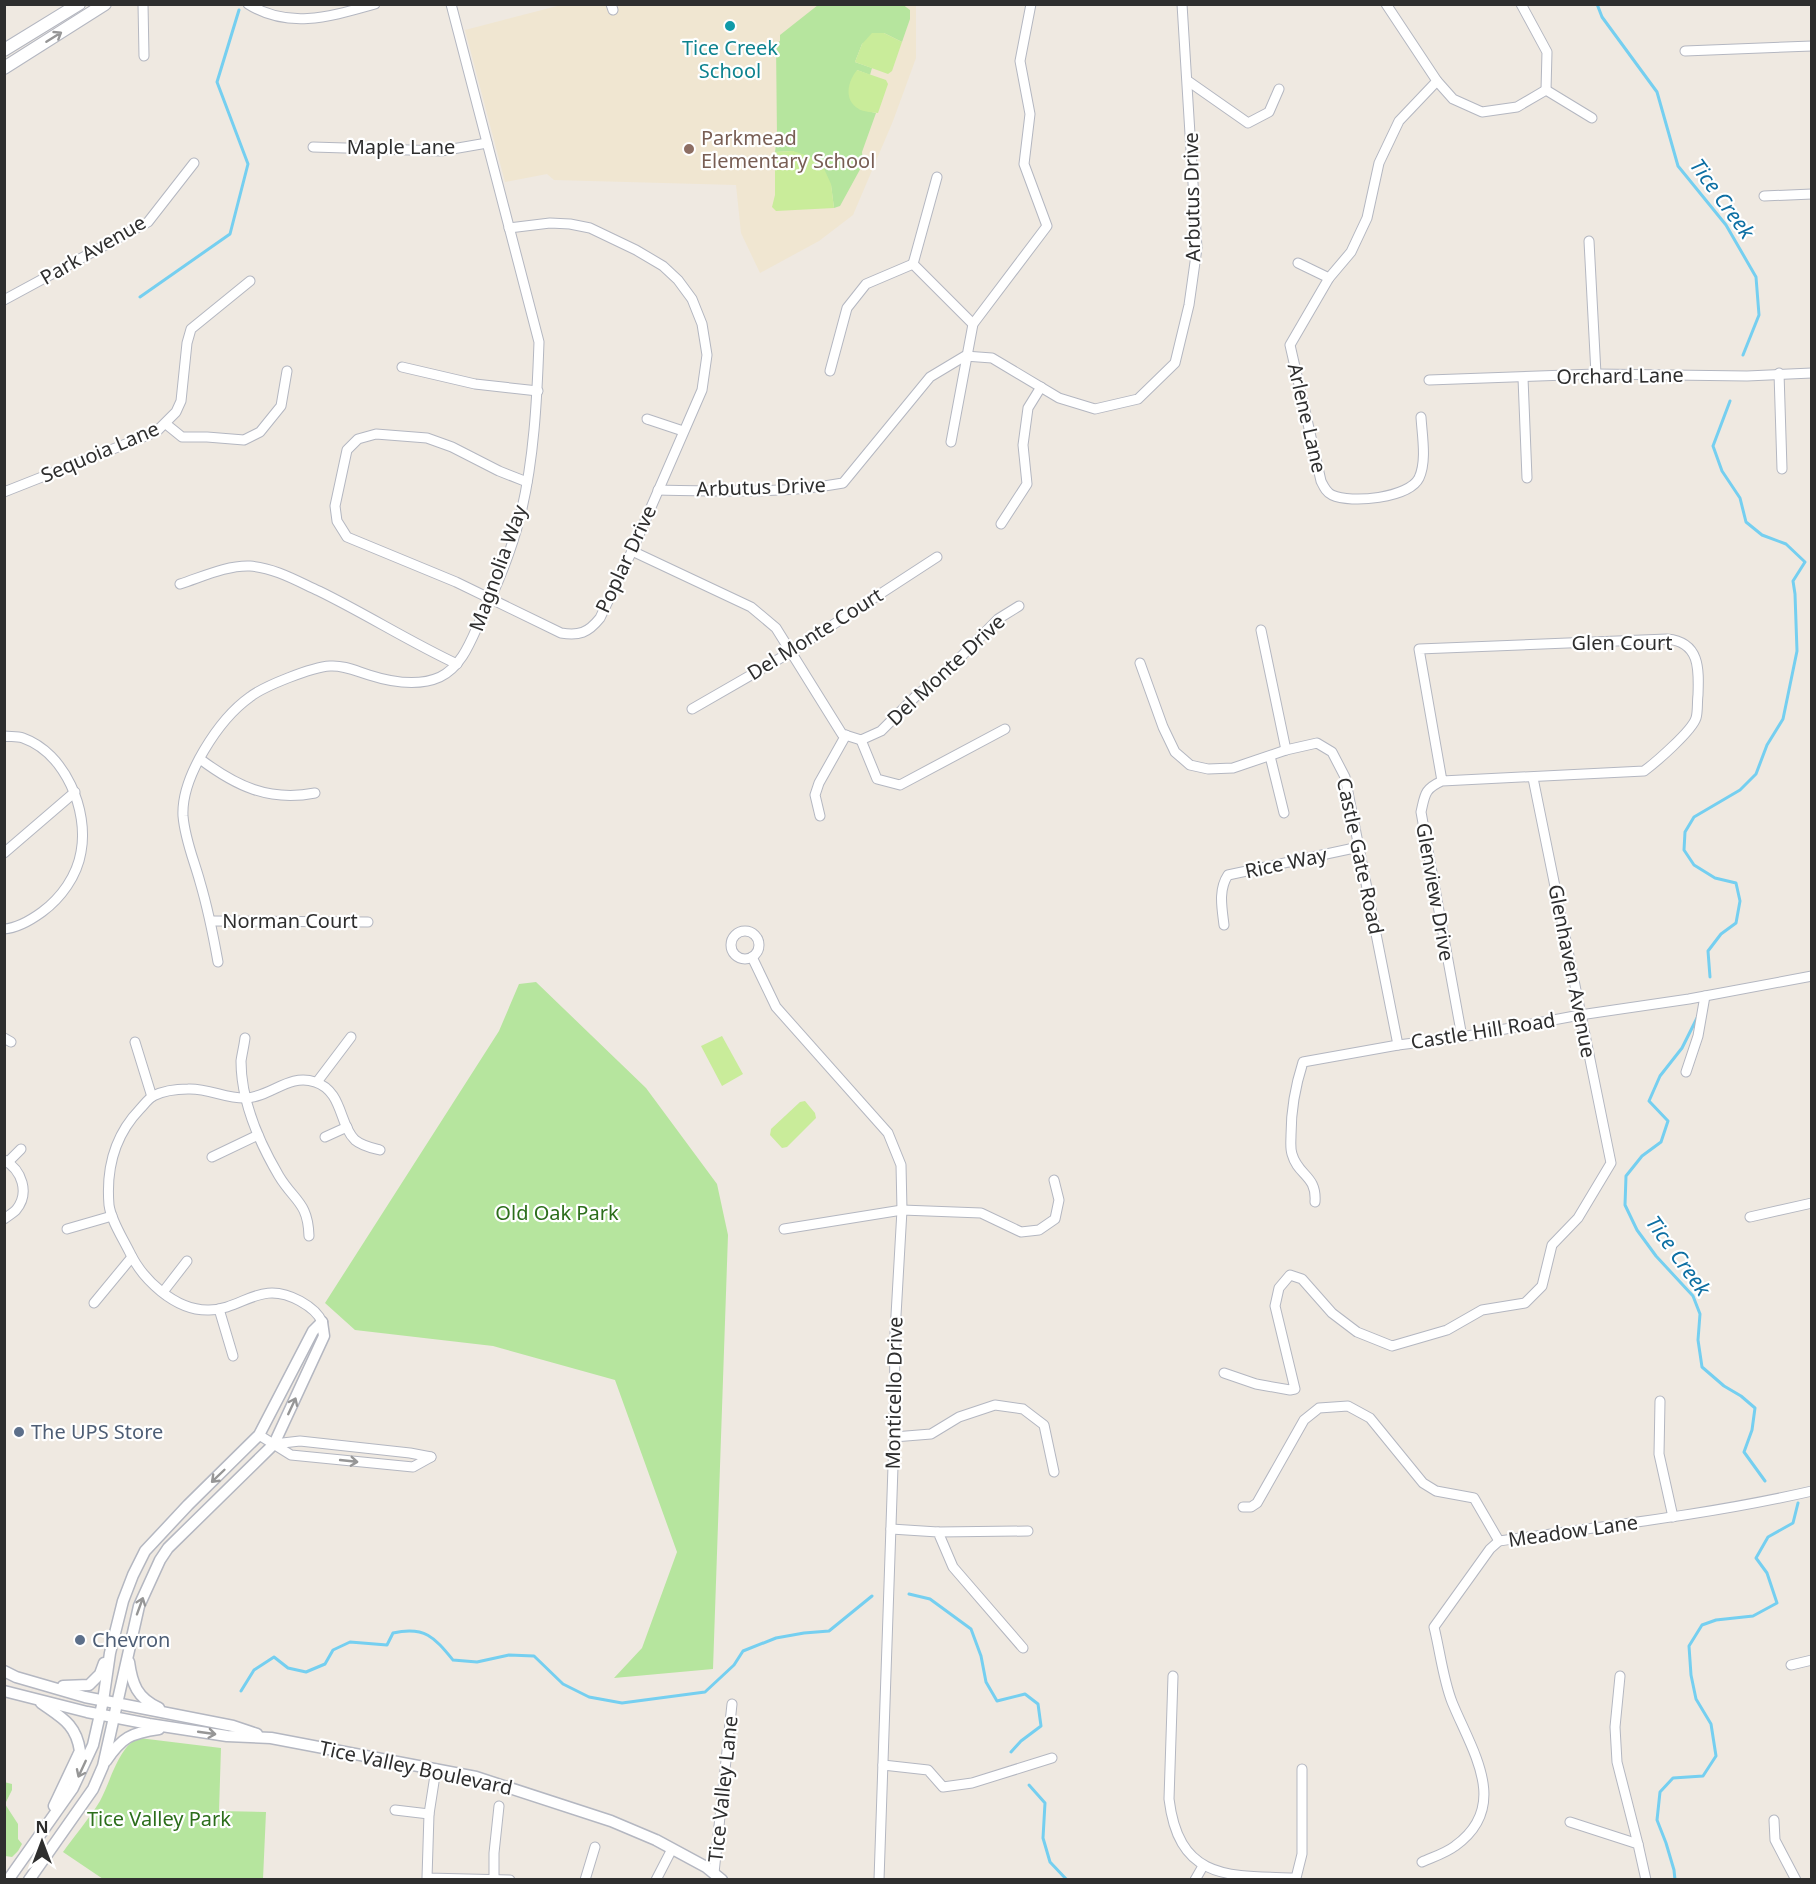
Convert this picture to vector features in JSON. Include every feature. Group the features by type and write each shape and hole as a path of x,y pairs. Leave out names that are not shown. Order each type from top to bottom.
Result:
{"main road":[{"path":"4,50 78,4"},
{"path":"4,68 105,4"}],"street":[{"path":"143,4 144,56"},
{"path":"248,4 274,16 292,20 324,17 375,4"},
{"name":"Magnolia Way","path":"218,962 212,921 186,841 183,814 187,788 200,759 218,730 250,696 271,685 319,668 344,667 372,676 404,682 424,682 442,676 457,664 467,650 490,600 519,519 527,482 538,391 539,342 451,4"},
{"path":"951,442 965,356 973,324 1047,226 1024,164 1030,114 1020,61 1031,4"},
{"name":"Arbutus Drive","path":"658,490 737,491 843,483 930,377 965,356 992,358 1059,398 1095,409 1138,399 1175,363 1189,305 1197,248 1182,4"},
{"path":"1386,4 1437,81 1453,99 1482,112 1517,107 1546,90"},
{"path":"1521,4 1547,52 1546,90"},
{"path":"1685,51 1812,46"},
{"path":"1188,81 1248,123 1269,112 1280,89"},
{"name":"Arlene Lane","path":"1421,417 1422,463 1419,477 1411,488 1384,496 1351,500 1334,496 1326,491 1321,481 1290,345 1329,278 1351,252 1368,218 1379,163 1399,121 1437,81"},
{"path":"1546,90 1592,118"},
{"name":"Maple Lane","path":"313,147 441,151 488,143"},
{"name":"Park Avenue","path":"4,300 148,222 194,163"},
{"path":"913,264 937,177"},
{"path":"1764,196 1812,194"},
{"name":"Poplar Drive","path":"509,228 550,223 570,224 590,228 636,250 663,266 678,280 692,299 702,324 707,355 702,390 632,551 600,618 583,634 561,633 456,582 347,537 337,521 334,506 347,450 358,439 376,434 427,438 452,447 499,471 527,482"},
{"path":"1589,241 1596,374"},
{"path":"1298,262 1329,278"},
{"path":"913,264 973,324"},
{"path":"830,371 848,308 866,284 913,264"},
{"name":"Sequoia Lane","path":"4,492 156,432 166,424 176,412 181,401 187,343 191,329 250,281"},
{"path":"402,367 475,384 538,391"},
{"path":"166,424 182,437 244,440 260,432 281,406 287,371"},
{"path":"1779,373 1782,469"},
{"name":"Orchard Lane","path":"1429,380 1596,374 1747,376 1812,373"},
{"path":"1523,378 1527,478"},
{"path":"1001,524 1027,484 1023,445 1028,408 1041,387"},
{"path":"647,419 683,431"},
{"path":"632,551 751,607 777,628 842,734 861,740 877,779 900,785 1005,729"},
{"name":"Del Monte Court","path":"692,709 791,652 937,557"},
{"path":"180,584 222,570 239,567 250,566 274,571 347,605 457,664"},
{"name":"Del Monte Drive","path":"861,740 881,731 918,694 941,677 998,619 1019,606"},
{"path":"1261,630 1286,750"},
{"name":"Glen Court","path":"1667,639 1679,640 1692,651 1699,669 1696,720 1658,761 1644,771 1533,778 1442,781 1419,649 1667,639"},
{"name":"Castle Gate Road","path":"1140,663 1163,727 1175,752 1190,765 1208,769 1233,768 1286,750 1317,743 1332,752 1345,777 1398,1045"},
{"path":"820,816 815,795 819,783 846,735"},
{"path":"4,736 22,738 46,751 61,767 75,792 81,823 81,852 71,879 55,902 32,920 4,929"},
{"path":"1270,756 1284,813"},
{"path":"200,759 219,773 256,790 297,796 315,792"},
{"name":"Glenhaven Avenue","path":"1224,1373 1256,1384 1295,1389 1275,1306 1279,1288 1290,1275 1302,1279 1332,1313 1357,1332 1392,1346 1447,1330 1482,1310 1525,1304 1542,1286 1552,1245 1578,1218 1611,1163 1533,778"},
{"name":"Glenview Drive","path":"1442,781 1426,791 1421,812 1462,1037"},
{"path":"4,853 75,792"},
{"name":"Rice Way","path":"1224,925 1221,896 1223,882 1228,875 1359,847"},
{"name":"Norman Court","path":"212,921 368,922"},
{"name":"Monticello Drive","path":"752,957 776,1007 888,1133 901,1165 902,1210 895,1333 894,1437 879,1880"},
{"name":"Castle Hill Road","path":"1315,1202 1314,1185 1301,1170 1291,1150 1293,1099 1303,1062 1705,996 1812,976"},
{"path":"1686,1072 1698,1036 1705,996"},
{"path":"318,1082 351,1036"},
{"path":"245,1038 242,1061 246,1098 258,1135 280,1178 305,1210 309,1236"},
{"path":"135,1042 152,1097"},
{"path":"29,1880 93,1789 103,1766 139,1606 164,1554 274,1444 324,1336 319,1315 293,1297 281,1294 258,1294 219,1309 192,1308 162,1292 150,1281 132,1257 109,1207 110,1167 116,1144 130,1119 152,1097 173,1089 191,1088 246,1098 264,1094 294,1081 318,1082 333,1095 355,1140 380,1150"},
{"path":"325,1137 347,1127"},
{"path":"212,1158 258,1135"},
{"path":"4,1219 17,1209 24,1192 21,1177 6,1161 21,1149"},
{"path":"784,1228 902,1210 981,1214 1021,1232 1039,1230 1055,1219 1059,1200 1054,1180"},
{"path":"1750,1216 1812,1203"},
{"path":"67,1229 112,1216"},
{"path":"94,1303 132,1257"},
{"path":"162,1292 187,1261"},
{"path":"219,1309 233,1356"},
{"path":"8,1880 73,1788 93,1745 103,1701 110,1653 123,1601 145,1551 259,1435 313,1331 322,1322"},
{"path":"1660,1401 1659,1454 1673,1517"},
{"path":"894,1437 931,1434 959,1417 994,1405 1023,1409 1044,1425 1054,1472"},
{"path":"1243,1507 1251,1507 1257,1503 1304,1420 1319,1408 1348,1406 1370,1418 1423,1483 1436,1491 1474,1498 1499,1541"},
{"path":"259,1435 291,1455 413,1467 431,1458 410,1453 300,1441 274,1444"},
{"name":"Meadow Lane","path":"1422,1862 1454,1848 1474,1829 1484,1808 1482,1776 1451,1698 1434,1627 1490,1549 1499,1541 1761,1503 1812,1491"},
{"path":"891,1529 938,1532 1028,1531"},
{"path":"938,1532 953,1567 1023,1648"},
{"path":"41,1684 74,1687 90,1685 99,1674 110,1653"},
{"path":"128,1653 132,1681 140,1696 152,1705 176,1715"},
{"path":"1791,1665 1812,1660"},
{"name":"Tice Valley Boulevard","path":"4,1671 16,1677 103,1701 233,1726 271,1738 476,1777 578,1809 638,1833 672,1849 718,1876"},
{"path":"1173,1676 1169,1799 1174,1828 1179,1840 1203,1866 1239,1875 1296,1878 1302,1854 1302,1769"},
{"path":"1620,1676 1615,1727 1617,1762 1646,1880"},
{"name":"Tice Valley Boulevard","path":"4,1691 113,1717 227,1736 271,1738"},
{"path":"36,1699 70,1724 75,1732 80,1751 39,1836"},
{"name":"Tice Valley Lane","path":"718,1876 732,1704"},
{"path":"103,1766 123,1739 131,1734 171,1727"},
{"path":"883,1765 928,1770 943,1787 972,1783 1052,1758"},
{"path":"436,1769 429,1814 426,1879 510,1880"},
{"path":"494,1879 499,1806"},
{"path":"395,1810 429,1814"},
{"path":"1774,1820 1775,1840 1796,1880"},
{"path":"1570,1822 1638,1844"},
{"path":"585,1880 585,1873 595,1847"},
{"path":"656,1880 672,1849"},
{"path":"1195,1880 1203,1866"}],"shaded area":[{"name":"Parkmead Elementary School","path":"565,4 916,5 916,58 893,121 853,215 819,241 760,273 741,233 736,185 554,180 547,174 505,182 465,30"}],"green space":[{"path":"902,4 910,10 910,19 902,42 884,33 862,44 855,62 872,68 870,75 857,70 859,109 876,113 862,152 863,164 840,206 834,208 831,185 793,151 775,152 777,137 776,44 780,41 780,35 818,5"},
{"path":"872,33 884,33 902,42 892,71 888,74 855,62 862,44"},
{"path":"857,70 886,80 888,84 878,113 861,110 851,101 849,85"},
{"path":"793,151 820,160 831,184 834,208 776,211 772,207 775,195 775,152"},
{"name":"Old Oak Park","path":"536,982 646,1088 717,1184 728,1235 713,1669 614,1678 642,1648 677,1552 615,1380 493,1346 355,1330 325,1303 499,1031 519,984"},
{"path":"722,1036 743,1074 722,1086 701,1046"},
{"path":"805,1101 815,1113 816,1118 787,1147 782,1148 770,1135 771,1129 800,1102"},
{"name":"Tice Valley Park","path":"139,1738 221,1748 219,1811 266,1812 263,1879 103,1879 63,1852 100,1801 126,1748"},
{"path":"4,1782 12,1784 12,1790 5,1804 18,1824 18,1839 22,1844 12,1857 5,1856"}],"waterway":[{"name":"Tice Creek","path":"1597,4 1602,17 1657,92 1678,166 1726,225 1756,277 1759,315 1743,355"},
{"path":"140,297 230,234 248,164 217,82 239,10"},
{"name":"Tice Creek","path":"1710,977 1708,951 1721,934 1736,923 1740,901 1736,883 1715,878 1694,865 1684,850 1685,832 1694,817 1740,790 1756,774 1767,745 1783,719 1797,651 1793,581 1805,562 1786,544 1762,535 1746,522 1740,498 1722,471 1713,446 1730,401"},
{"name":"Tice Creek","path":"1697,1018 1682,1048 1660,1076 1649,1101 1668,1121 1661,1142 1642,1156 1626,1176 1625,1205 1637,1230 1656,1256 1693,1296 1700,1314 1698,1340 1702,1367 1755,1408 1752,1430 1744,1452 1765,1481"},
{"name":"Tice Creek","path":"1675,1880 1666,1843 1657,1820 1660,1792 1673,1778 1703,1776 1716,1756 1711,1724 1696,1699 1691,1675 1689,1646 1702,1625 1716,1620 1753,1616 1777,1603 1767,1573 1756,1558 1768,1537 1793,1523 1798,1503"},
{"name":"Tice Creek","path":"909,1594 930,1599 971,1629 981,1656 986,1682 997,1701 1025,1694 1038,1704 1041,1726 1011,1752"},
{"name":"Tice Creek","path":"241,1691 254,1670 274,1657 288,1668 306,1672 325,1664 333,1650 350,1642 387,1645 393,1633 413,1631 428,1635 453,1660 477,1662 509,1655 534,1656 563,1684 589,1697 622,1703 705,1692 734,1665 743,1651 776,1638 829,1631 872,1596"},
{"name":"Tice Creek","path":"1029,1785 1045,1803 1043,1838 1050,1862 1067,1880"}],"place":[{"name":"Tice Creek School","path":"730,26"},
{"name":"Parkmead Elementary School","path":"689,149"},
{"name":"The UPS Store","path":"19,1432"},
{"name":"Chevron","path":"80,1640"}]}
